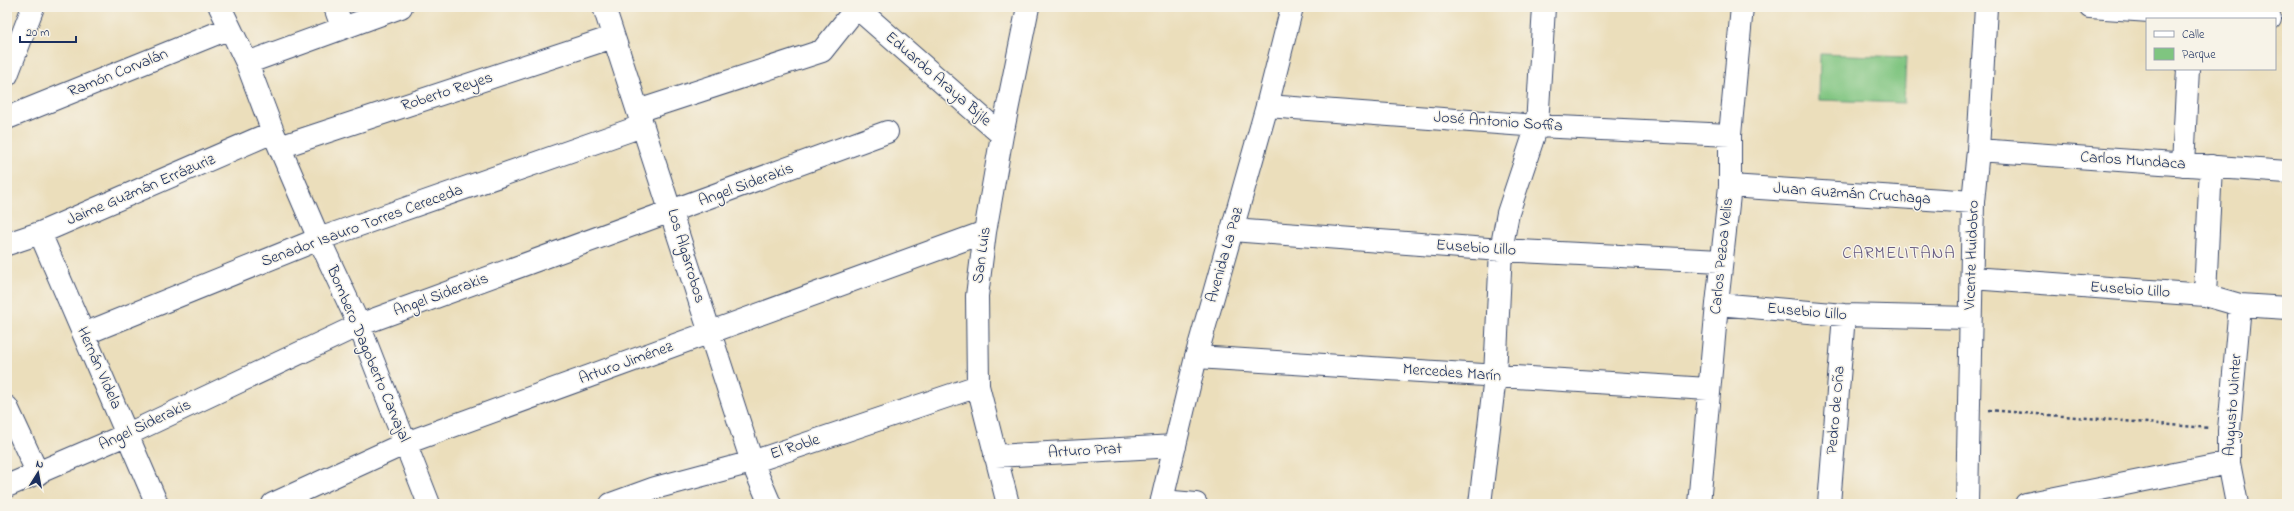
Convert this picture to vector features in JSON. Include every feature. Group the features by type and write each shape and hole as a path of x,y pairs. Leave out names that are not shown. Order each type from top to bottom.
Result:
{"street":[{"path":"7,75 33,7"},
{"name":"Bombero Dagoberto Carvajal","path":"220,7 247,62 277,140 319,239 359,325 429,504"},
{"path":"335,7 342,27"},
{"path":"247,62 401,7"},
{"name":"Los Algarrobos","path":"604,7 672,212 709,333 752,462 770,504"},
{"name":"Eduardo Araya Bijle","path":"856,7 1002,135"},
{"name":"Senador Isauro Torres Cereceda","path":"84,334 319,239 822,51 856,7"},
{"name":"San Luis","path":"1008,504 978,386 977,296 985,232 1002,135 1028,7"},
{"name":"Avenida La Paz","path":"1161,503 1196,357 1292,7"},
{"path":"1480,504 1495,376 1501,250 1508,213 1537,126 1544,7"},
{"name":"Carlos Pezoa Velis","path":"1699,504 1708,389 1730,186 1730,135 1742,7"},
{"name":"Vicente Huidobro","path":"1966,504 1970,408 1970,318 1973,202 1978,150 1986,7"},
{"path":"2090,7 2255,18"},
{"path":"2276,19 2287,20"},
{"name":"Ramón Corvalán","path":"7,118 230,28"},
{"name":"Roberto Reyes","path":"277,140 614,37"},
{"path":"2183,165 2188,70"},
{"name":"José Antonio Soffia","path":"1266,106 1537,126 1730,135"},
{"name":"Angel Siderakis","path":"7,486 38,474 128,434 359,325 672,212 887,132"},
{"name":"Jaime Guzmán Errázuriz","path":"7,244 40,233 277,140"},
{"name":"Carlos Mundaca","path":"1978,150 2287,172"},
{"path":"2206,295 2211,166"},
{"name":"Juan Guzmán Cruchaga","path":"1730,186 1973,202"},
{"name":"Eusebio Lillo","path":"1232,230 1501,250 1721,261"},
{"name":"Arturo Jiménez","path":"272,504 406,443 985,232"},
{"name":"Hernán Videla","path":"40,233 157,504"},
{"name":"Eusebio Lillo","path":"1972,278 2206,295 2240,305 2287,308"},
{"name":"Eusebio Lillo","path":"1717,304 1844,316 1970,318"},
{"name":"Augusto Winter","path":"2237,504 2229,463 2229,430 2240,305"},
{"name":"Pedro de Oña","path":"1829,504 1844,316"},
{"name":"Mercedes Marín","path":"1196,357 1708,389"},
{"name":"El Roble","path":"611,504 658,496 752,462 978,386"},
{"path":"7,407 38,474"},
{"name":"Arturo Prat","path":"995,456 1175,446"},
{"path":"2026,504 2229,463"},
{"path":"1161,503 1196,504"}],"path":[{"path":"1970,408 2229,430"}],"green space":[{"path":"1820,54 1906,57 1904,103 1819,100"}],"district":[{"name":"CARMELITANA","path":"1899,253"}]}
